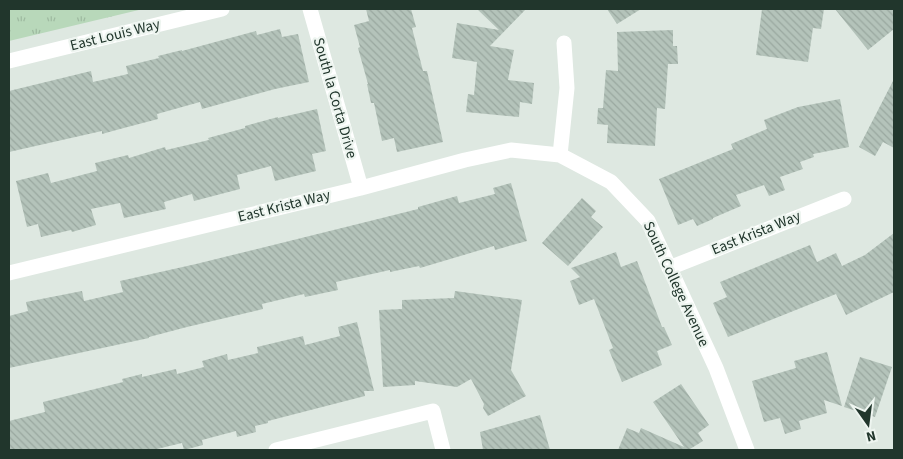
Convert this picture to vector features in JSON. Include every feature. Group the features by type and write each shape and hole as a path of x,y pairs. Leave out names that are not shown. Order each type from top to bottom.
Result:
{"street":[{"name":"East Louis Way","path":"9,61 222,9"},
{"name":"South la Corta Drive","path":"310,9 361,188"},
{"path":"560,155 567,88 564,43"},
{"name":"East Krista Way","path":"9,270 361,188 465,160 511,150 560,155"},
{"name":"South College Avenue","path":"560,155 611,182 648,221 716,368 747,450"},
{"name":"East Krista Way","path":"669,268 844,199"},
{"path":"276,450 433,411 443,450"}],"green space":[{"path":"9,9 143,9 9,41"}],"building":[{"path":"366,9 411,9 416,27 412,28 423,71 427,71 443,142 397,152 394,138 382,141 374,103 371,103 354,25 369,21"},
{"path":"477,9 526,9 490,46 514,50 508,80 534,83 532,104 520,102 519,117 466,112 468,94 474,95 477,62 452,58 457,23 499,30"},
{"path":"607,9 641,9 617,24"},
{"path":"762,9 824,9 821,29 813,28 808,62 756,55"},
{"path":"835,9 894,9 894,29 868,50"},
{"path":"280,29 282,37 298,34 309,82 275,89 202,109 200,102 157,114 158,119 102,134 102,131 9,152 9,91 91,71 93,82 128,74 126,66 159,58 158,56 256,31 257,35"},
{"path":"673,30 673,46 677,46 678,64 668,64 665,109 657,108 655,146 607,143 608,125 597,124 598,108 603,108 606,70 618,71 617,32"},
{"path":"894,79 894,148 883,142 875,156 859,147"},
{"path":"840,99 849,147 813,154 814,157 800,162 803,169 780,177 785,190 769,196 764,185 736,195 741,206 697,226 693,219 678,225 659,179 733,149 731,144 767,129 764,120 798,107"},
{"path":"317,109 326,151 312,154 316,171 275,181 271,166 237,175 240,189 194,201 192,194 164,202 166,209 124,218 120,203 91,209 96,225 72,232 71,230 41,237 38,224 27,227 16,181 48,173 51,183 97,171 95,163 128,155 129,158 165,147 166,150 209,140 208,138 245,128 245,126"},
{"path":"511,183 527,241 495,250 494,246 420,268 419,266 390,272 390,270 336,282 338,290 305,297 304,294 262,304 263,309 149,338 9,368 9,316 28,311 26,302 82,291 84,301 123,292 120,281 418,209 418,207 457,196 459,203 495,194 493,188"},
{"path":"582,198 596,211 591,217 603,227 568,266 542,243"},
{"path":"894,233 894,292 846,315 836,294 728,337 713,303 727,297 720,282 810,245 817,262 836,253 842,266 865,255"},
{"path":"616,252 621,267 637,261 662,327 664,327 672,345 657,351 662,365 622,382 609,350 613,348 594,299 579,305 570,281 580,277 571,268"},
{"path":"455,291 522,300 511,370 526,396 488,416 471,379 457,387 415,381 415,385 383,387 379,310 402,309 402,300 454,298"},
{"path":"357,322 374,391 364,391 365,396 268,421 268,423 255,426 256,432 237,437 236,431 202,440 203,445 184,450 182,443 153,450 9,450 9,421 45,412 43,402 123,382 122,379 142,374 142,377 176,369 177,374 204,367 202,361 227,354 228,360 258,353 257,347 303,336 305,345 340,336 338,327"},
{"path":"827,352 842,406 824,400 827,413 799,421 801,429 785,434 780,418 764,422 752,381 796,368 794,361"},
{"path":"860,357 892,367 875,417 844,407"},
{"path":"681,384 709,425 698,433 703,441 690,449 692,450 618,450 627,428 639,433 641,428 684,447 653,402"},
{"path":"540,415 550,450 483,450 480,432"}]}
